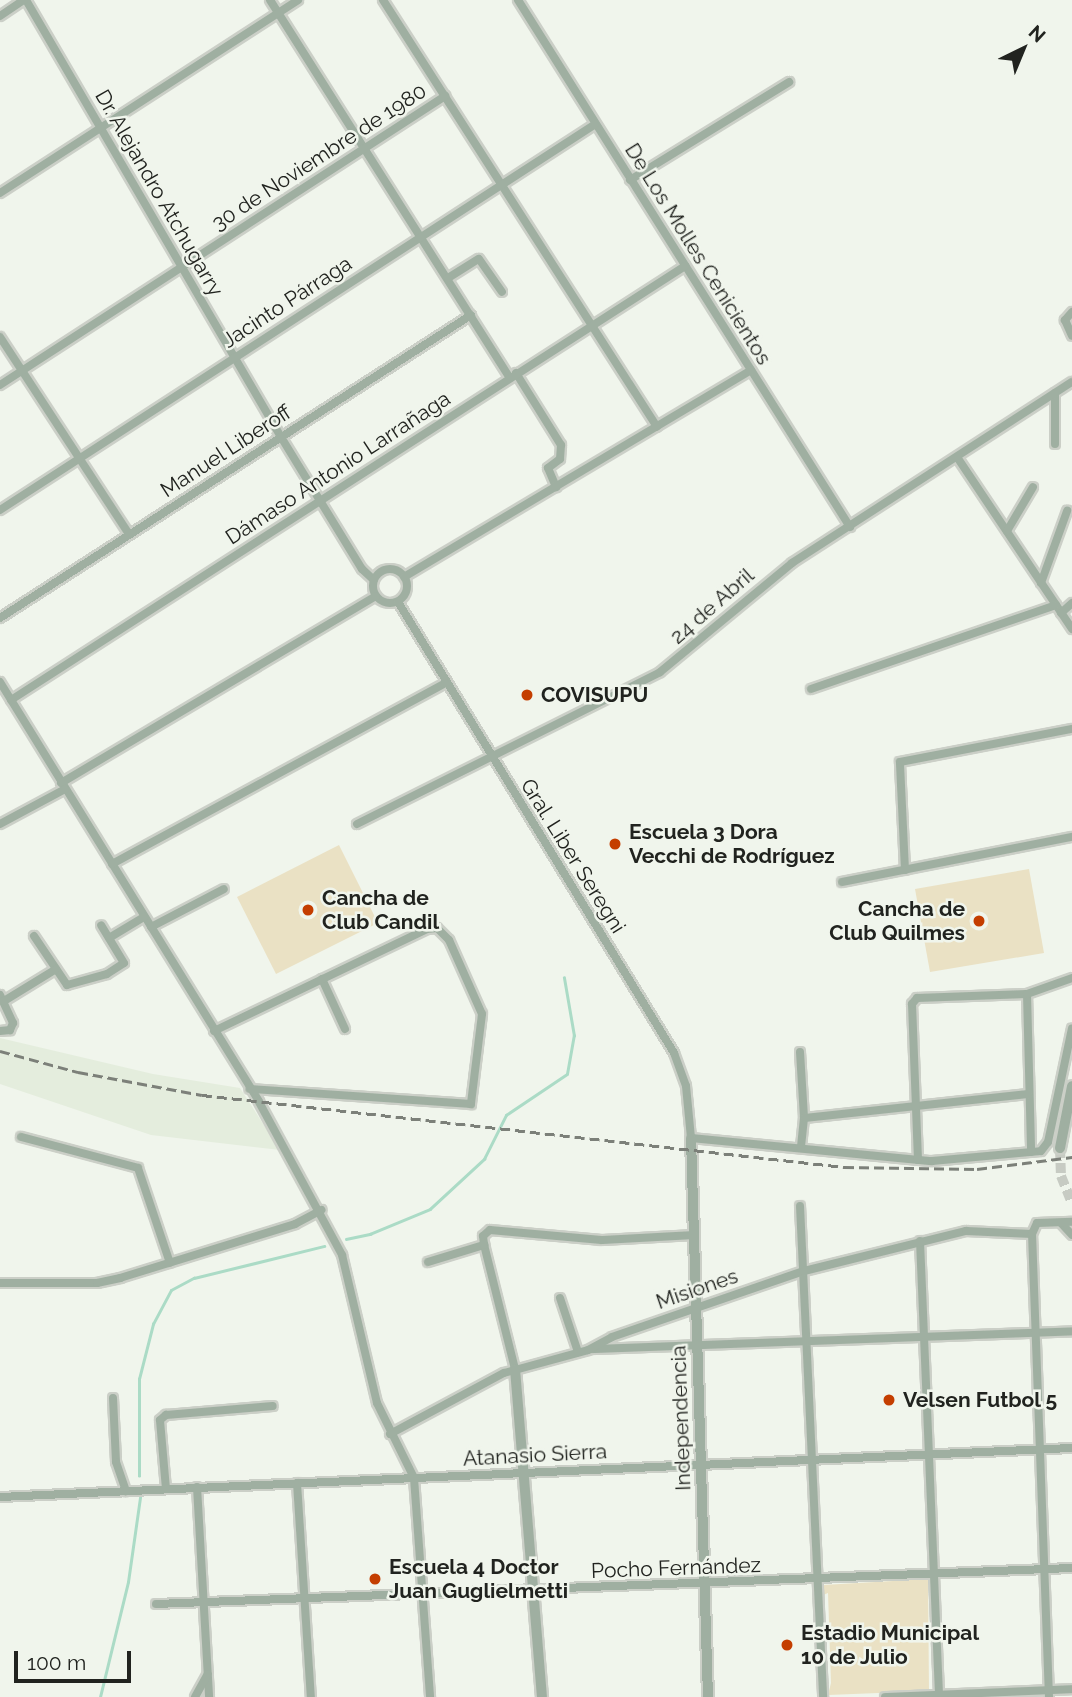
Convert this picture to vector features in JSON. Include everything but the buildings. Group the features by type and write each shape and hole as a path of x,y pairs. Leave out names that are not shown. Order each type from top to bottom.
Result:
{"street":[{"path":"0,16 25,0"},
{"name":"Dr. Alejandro Atchugarry","path":"25,0 281,437 362,569 374,580"},
{"path":"270,0 471,315 561,445 560,459 548,468 556,487"},
{"path":"0,193 298,0"},
{"path":"383,0 657,427"},
{"name":"De Los Molles Cenicientos","path":"518,0 594,125 850,527"},
{"path":"630,180 789,82"},
{"name":"30 de Noviembre de 1980","path":"0,385 445,96"},
{"name":"Jacinto Párraga","path":"0,510 594,125"},
{"path":"448,278 479,259 502,292"},
{"name":"Dámaso Antonio Larrañaga","path":"11,700 684,266"},
{"path":"1072,312 1065,320 1072,336"},
{"name":"Manuel Liberoff","path":"0,618 471,315"},
{"path":"0,337 129,534"},
{"path":"404,577 751,370"},
{"name":"24 de Abril","path":"357,824 660,672 762,585 1072,382"},
{"path":"1055,393 1055,444"},
{"path":"957,457 1072,629"},
{"path":"1007,531 1033,487"},
{"path":"1041,583 1067,511"},
{"path":"388,569 404,577 406,593 398,602 388,604 376,596 374,580 388,569"},
{"path":"0,824 376,596"},
{"name":"Gral. Liber Seregni","path":"398,602 491,759 674,1054 686,1086 691,1138"},
{"path":"811,690 1072,603"},
{"path":"0,682 259,1102 321,1210 346,1264 372,1388 390,1434 414,1478 430,1697"},
{"path":"112,864 445,683"},
{"path":"905,870 900,762 1072,729"},
{"path":"842,883 1072,836"},
{"path":"150,927 224,889"},
{"path":"109,938 144,917"},
{"path":"34,936 67,985 107,974 124,963 101,925"},
{"path":"214,1031 437,928 452,945 482,1014 471,1104 250,1090"},
{"path":"0,1031 10,1030 13,1018 2,998 56,969"},
{"path":"918,1160 912,1004 922,996 1027,994 1072,978"},
{"path":"322,979 345,1029"},
{"path":"1027,994 1031,1152"},
{"path":"691,1138 918,1160 1031,1152 1046,1148 1072,1028"},
{"path":"800,1052 804,1118 801,1149"},
{"path":"1060,1149 1072,1086"},
{"path":"804,1118 1029,1094"},
{"path":"21,1137 138,1168 170,1263"},
{"name":"Independencia","path":"691,1138 708,1697"},
{"path":"800,1206 822,1697"},
{"path":"0,1283 97,1283 295,1224 321,1210"},
{"path":"1049,1694 1031,1234 1037,1223 1072,1222"},
{"path":"1061,1223 1072,1235"},
{"path":"542,1697 515,1369 483,1236 501,1228 602,1240 695,1235"},
{"name":"Misiones","path":"390,1434 515,1369 588,1350 612,1337 804,1271 966,1231 1031,1234"},
{"path":"920,1241 921,1339 939,1696"},
{"path":"428,1262 484,1245"},
{"path":"560,1298 578,1352"},
{"path":"588,1350 698,1348 1072,1331"},
{"path":"113,1398 116,1462 125,1491"},
{"path":"166,1489 160,1420 166,1415 273,1406"},
{"name":"Atanasio Sierra","path":"0,1497 1072,1448"},
{"path":"297,1483 301,1601 311,1697"},
{"path":"197,1487 209,1697"},
{"name":"Pocho Fernández","path":"156,1604 301,1601 1072,1568"},
{"path":"195,1697 208,1674"},
{"path":"885,1697 1049,1694 1072,1689"}],"shaded area":[{"name":"Cancha de Club Candil","path":"339,845 378,923 276,974 237,897"},
{"name":"Cancha de Club Quilmes","path":"1029,869 1044,953 930,972 915,889"},
{"path":"0,1038 153,1074 240,1088 280,1150 151,1135 0,1084"},
{"path":"928,1579 929,1691 828,1695 831,1683 828,1593 823,1595 823,1585"}],"waterway":[{"path":"346,1239 370,1234 430,1209 484,1159 506,1115 567,1074 574,1036 564,978"},
{"path":"139,1476 139,1379 153,1324 171,1290 194,1278 324,1246"},
{"path":"100,1697 128,1582 140,1498"}],"tunnel":[{"path":"1060,1148 1061,1176 1072,1203"}],"railway":[{"path":"0,1051 78,1072 202,1095 844,1167 977,1169 1072,1157"}],"place":[{"name":"COVISUPU","path":"527,695"},
{"name":"Escuela 3 Dora Vecchi de Rodríguez","path":"615,844"},
{"name":"Cancha de Club Candil","path":"308,910"},
{"name":"Cancha de Club Quilmes","path":"979,921"},
{"name":"Velsen Futbol 5","path":"889,1400"},
{"name":"Escuela 4 Doctor Juan Guglielmetti","path":"375,1579"},
{"name":"Estadio Municipal 10 de Julio","path":"787,1645"}]}
